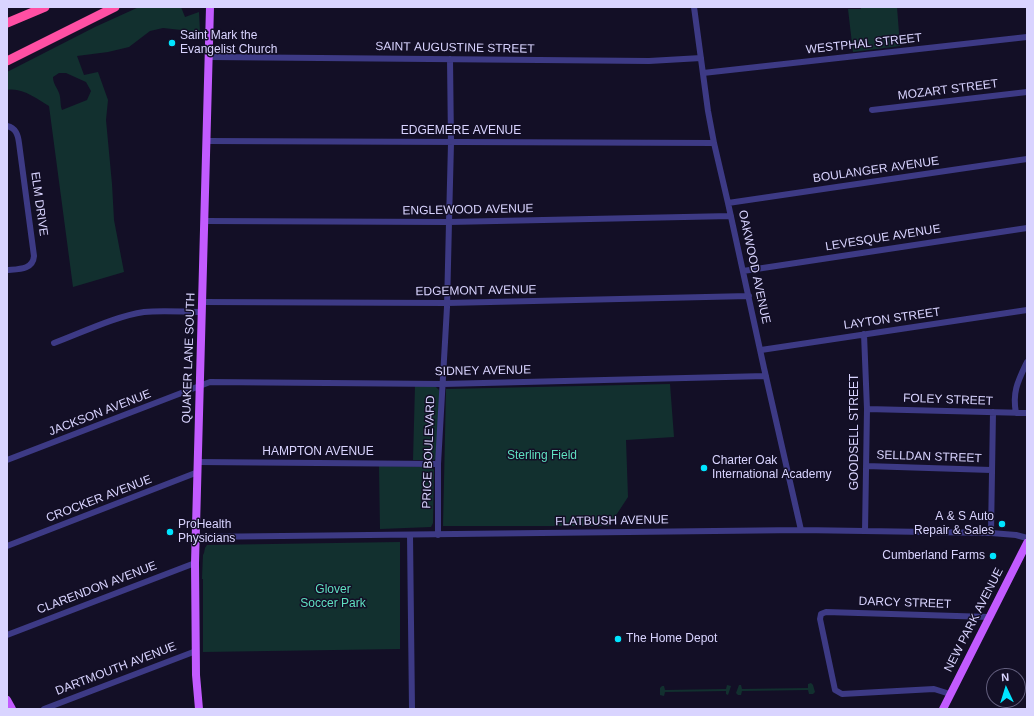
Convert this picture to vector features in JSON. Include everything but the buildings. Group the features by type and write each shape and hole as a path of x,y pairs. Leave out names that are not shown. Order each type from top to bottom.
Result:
{"highway":[{"path":"7,16 33,7"},
{"path":"7,23 45,7"},
{"path":"7,61 115,7"},
{"path":"7,55 47,41"}],"main road":[{"name":"QUAKER LANE SOUTH","path":"199,709 197,691 195,563 210,57 210,7"},
{"name":"NEW PARK AVENUE","path":"943,709 1027,543"},
{"path":"7,700 12,709"}],"street":[{"name":"OAKWOOD AVENUE","path":"694,7 714,143 801,530"},
{"name":"WESTPHAL STREET","path":"703,73 1027,37"},
{"name":"SAINT AUGUSTINE STREET","path":"210,57 649,61 701,58"},
{"name":"PRICE BOULEVARD","path":"438,534 438,464 447,303 451,143 450,58"},
{"name":"MOZART STREET","path":"872,110 1027,92"},
{"name":"ELM DRIVE","path":"7,126 16,131 20,143 34,256 33,262 28,267 7,270"},
{"name":"EDGEMERE AVENUE","path":"207,141 714,143"},
{"name":"BOULANGER AVENUE","path":"728,203 1027,159"},
{"name":"ENGLEWOOD AVENUE","path":"205,221 449,222 731,216"},
{"name":"LEVESQUE AVENUE","path":"743,271 1027,228"},
{"name":"EDGEMONT AVENUE","path":"203,302 447,303 749,296"},
{"name":"LAYTON STREET","path":"761,350 1027,310"},
{"path":"54,344 135,314 156,312 202,312"},
{"name":"GOODSELL STREET","path":"864,334 867,409 865,531"},
{"path":"1016,413 1014,398 1015,390 1027,362"},
{"name":"SIDNEY AVENUE","path":"200,386 210,382 443,384 766,376"},
{"name":"JACKSON AVENUE","path":"7,460 200,386"},
{"name":"FOLEY STREET","path":"867,409 1027,414"},
{"path":"990,533 993,412"},
{"name":"HAMPTON AVENUE","path":"198,462 438,464"},
{"name":"SELLDAN STREET","path":"866,466 992,470"},
{"name":"CROCKER AVENUE","path":"7,546 198,472"},
{"name":"FLATBUSH AVENUE","path":"196,537 801,530 990,533 1016,535 1027,538"},
{"path":"410,535 412,709"},
{"name":"CLARENDON AVENUE","path":"7,634 195,563"},
{"name":"DARCY STREET","path":"950,694 934,689 842,694 838,692 835,690 820,619 821,614 826,612 989,617"},
{"name":"DARTMOUTH AVENUE","path":"44,709 196,650"}],"green space":[{"path":"139,7 181,7 185,17 199,12 200,32 163,28 150,31 129,47 108,52 77,56 84,75 98,72 108,100 106,120 114,220 124,272 73,287 49,106 24,92 18,90 7,90 7,72 95,27","holes":["59,73 66,73 86,82 91,91 87,100 62,110 60,95 54,84 53,77"]},
{"path":"861,7 897,7 900,46 853,52 848,9 861,9"},
{"name":"Sterling Field","path":"670,384 674,437 626,440 628,497 609,526 443,526 446,389"},
{"path":"415,386 435,386 440,391 438,457 434,460 413,460"},
{"path":"379,466 431,467 434,470 433,523 431,527 380,529"},
{"name":"Glover Soccer Park","path":"400,542 400,649 203,652 202,579 203,555 207,545"},
{"path":"811,683 815,692 813,694 809,694 808,690 742,691 741,695 736,693 739,685 741,685 742,689 808,688 808,684"},
{"path":"727,685 731,686 728,695 726,694 726,691 665,692 664,696 660,695 660,688 662,686 664,686 665,690 726,689"}],"place":[{"name":"Saint Mark the Evangelist Church","path":"172,43"},
{"name":"Charter Oak International Academy","path":"704,468"},
{"name":"A & S Auto Repair & Sales","path":"1002,524"},
{"name":"ProHealth Physicians","path":"170,532"},
{"name":"Cumberland Farms","path":"993,556"},
{"name":"The Home Depot","path":"618,639"}]}
